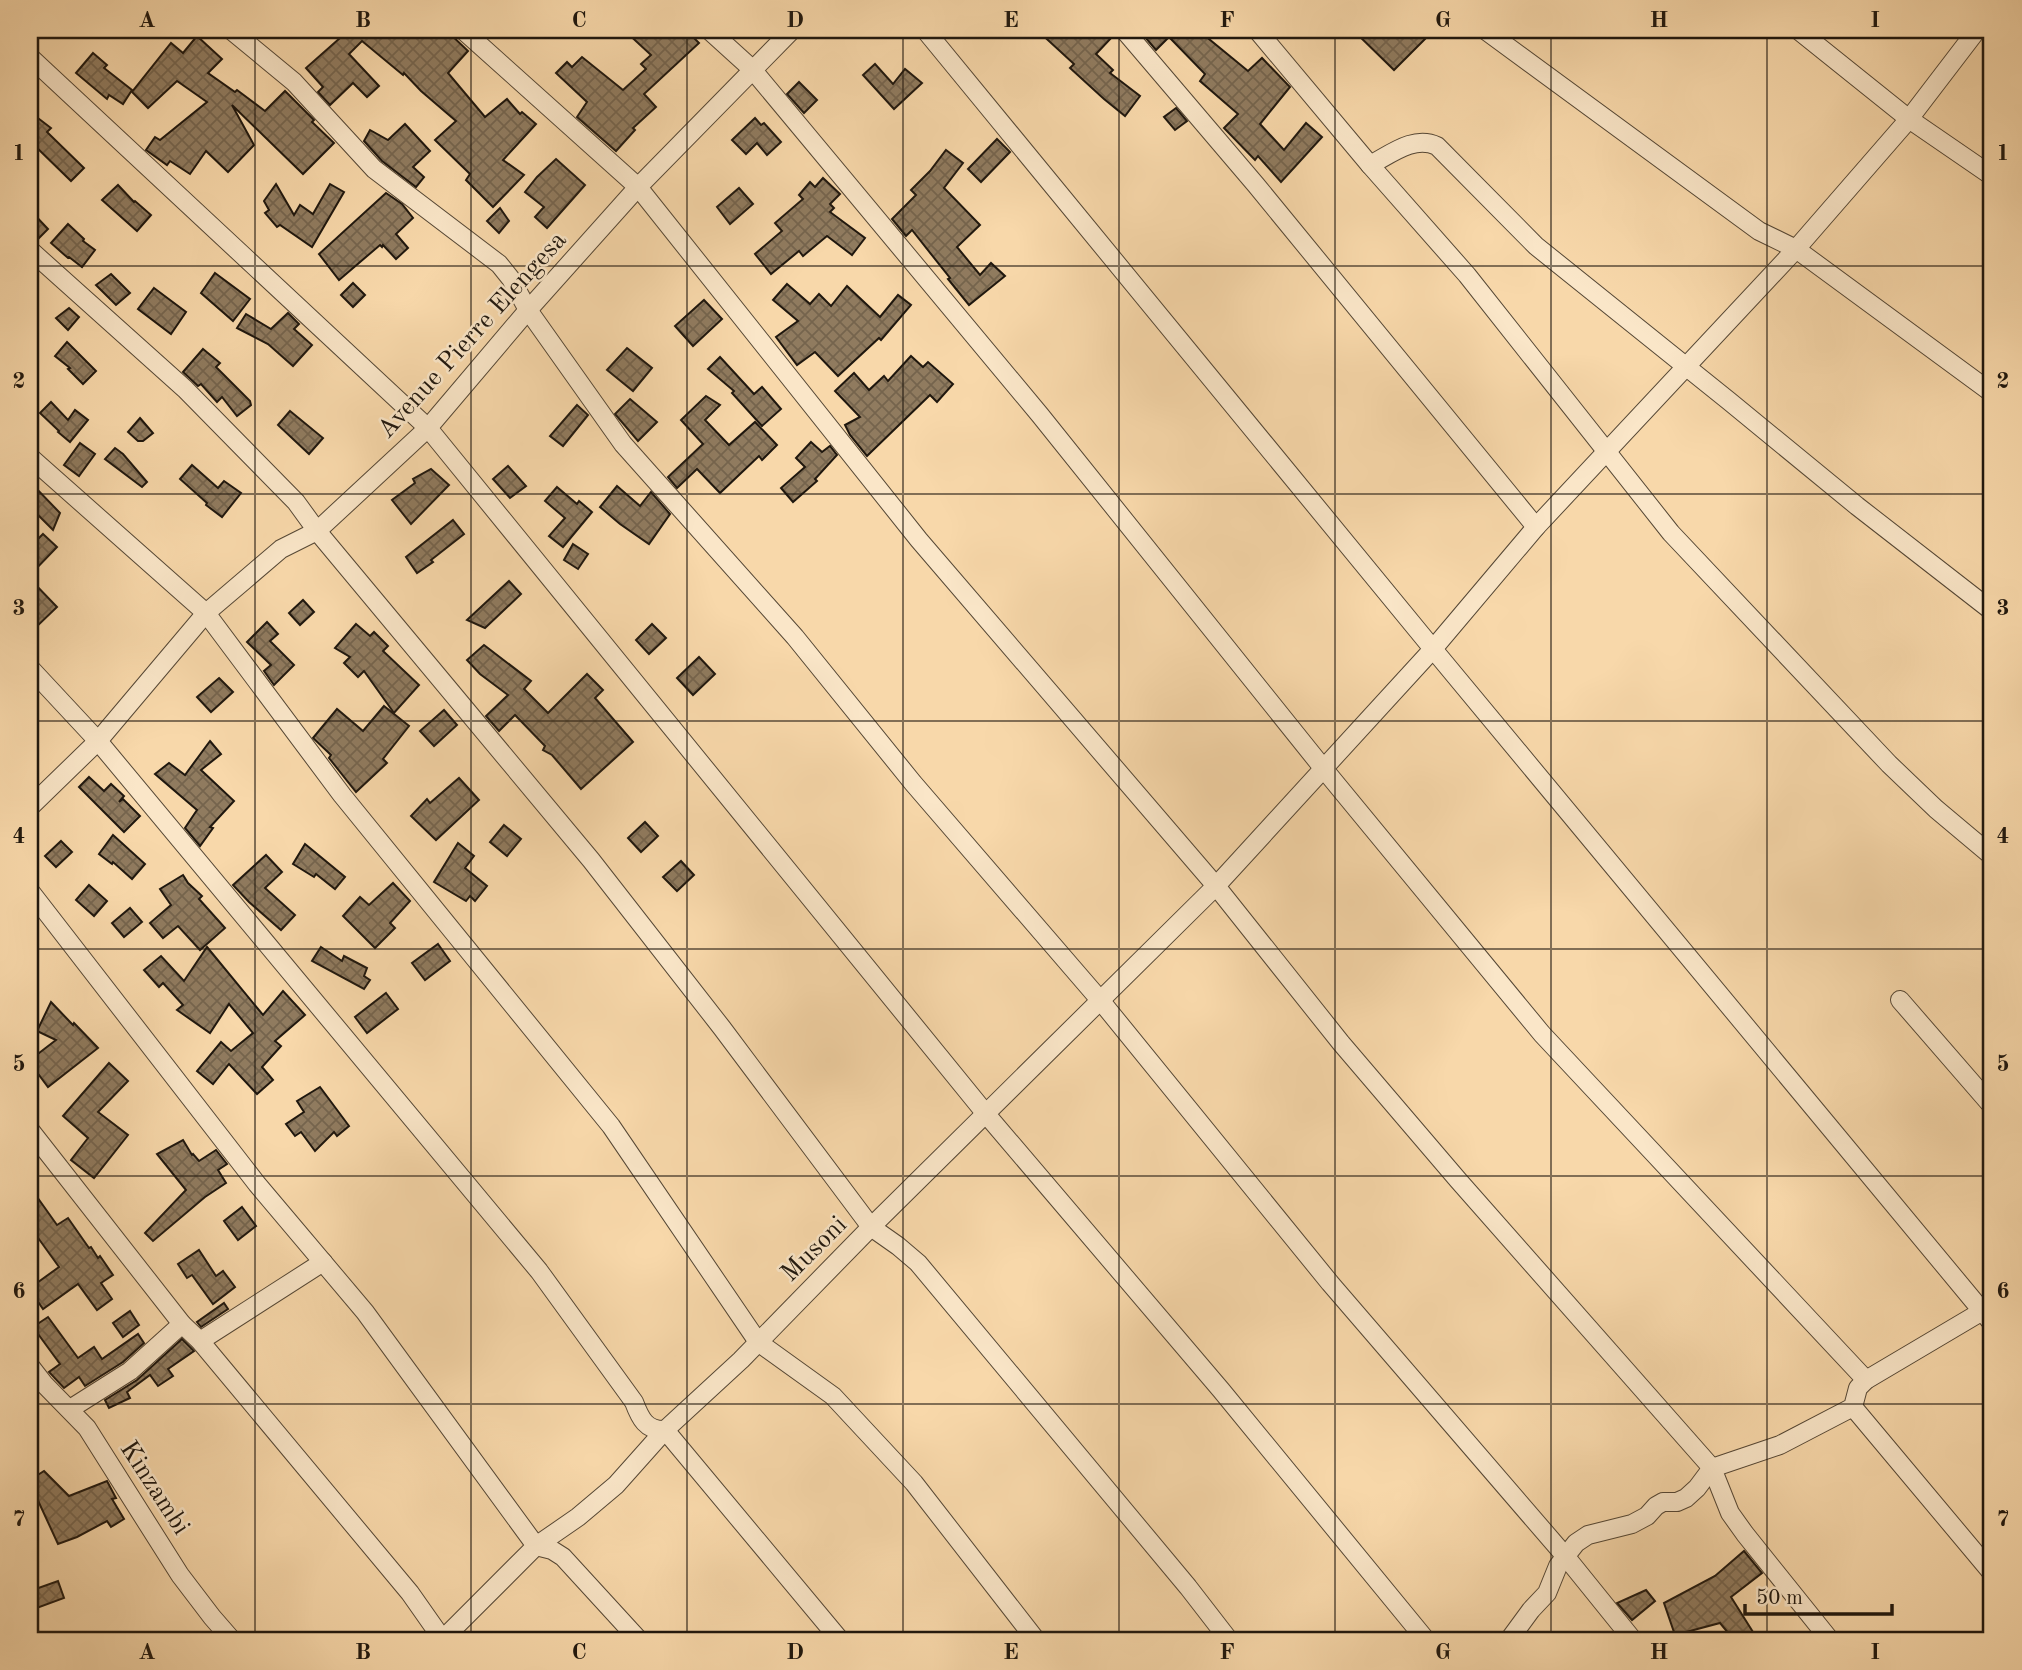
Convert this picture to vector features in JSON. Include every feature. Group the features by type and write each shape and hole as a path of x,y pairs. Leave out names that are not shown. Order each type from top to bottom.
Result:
{"street":[{"path":"231,30 293,82 373,169 499,264 622,444 795,637 913,783 1100,1000 1330,1283 1566,1557 1633,1640"},
{"path":"463,30 638,187 919,540 1216,886 1341,1042 1458,1180 1712,1468 1730,1513 1830,1640"},
{"path":"709,30 752,69 1040,415 1322,768 1542,1034 1866,1380"},
{"name":"Avenue Pierre Elengesa","path":"30,807 98,741 206,613 281,549 317,531 428,429 528,310 638,187 792,30"},
{"path":"925,30 1433,649 1989,1313 1866,1380 1858,1388 1853,1407 1780,1445 1712,1468 1697,1488 1686,1497 1677,1502 1663,1502 1633,1524 1588,1535 1576,1542 1558,1566 1547,1593 1508,1640"},
{"path":"1124,30 1256,185 1536,527"},
{"path":"1257,30 1467,275 1671,533 1889,764 1936,809 1992,856"},
{"path":"1485,30 1759,231 1796,249 1992,393"},
{"path":"1798,30 1909,119 1992,176"},
{"name":"Musoni","path":"443,1640 536,1546 578,1517 616,1485 665,1430 741,1360 871,1227 1216,886 1433,649 1536,527 1796,249 1909,119 1978,30"},
{"path":"30,57 428,429 986,1114 1221,1390 1426,1640"},
{"path":"1370,165 1414,142 1428,141 1437,146 1536,246 1857,506 1992,611"},
{"path":"30,250 185,389 296,502 317,531 591,860 722,1028 871,1227 918,1263 1179,1576 1228,1640"},
{"path":"30,457 206,613 342,795 611,1126 758,1342 833,1396 914,1483 1036,1640"},
{"path":"30,668 98,741 539,1272 634,1402 646,1425 655,1431 665,1430 840,1640"},
{"path":"30,891 257,1185 365,1312 536,1546 552,1550 563,1557 639,1640"},
{"path":"1900,1000 1992,1106"},
{"path":"30,1130 182,1324 200,1341 410,1593 443,1640"},
{"path":"200,1341 323,1262"},
{"path":"70,1409 130,1371 182,1324"},
{"name":"Kinzambi","path":"30,1366 87,1428 180,1575 232,1640"},
{"path":"1853,1407 1992,1573"},
{"path":"30,1634 33,1640"}],"building":[{"path":"349,30 446,30 468,51 448,73 485,117 507,99 520,114 522,112 536,124 503,160 524,175 493,207 466,180 470,174 435,140 456,121 404,73 403,75 362,41 349,54 379,86 367,97 353,83 330,105 318,92 323,87 306,68"},
{"path":"624,30 686,30 699,43 644,94 656,107 633,128 635,130 616,151 577,117 587,102 556,73 567,62 572,67 582,57 623,90 646,69 641,64 651,55"},
{"path":"1037,30 1113,30 1114,35 1096,54 1113,70 1110,73 1140,96 1125,116 1070,68 1074,64"},
{"path":"1139,30 1215,30 1209,39 1248,71 1262,58 1290,87 1260,124 1284,150 1306,123 1322,137 1281,182 1258,156 1255,160 1224,128 1238,114 1200,81 1205,74 1169,37 1156,50"},
{"path":"1353,30 1434,30 1394,70"},
{"path":"197,36 222,59 208,73 265,111 285,91 334,143 303,174 232,105 254,145 228,172 206,151 190,174 170,161 167,165 146,150 155,137 160,140 207,102 177,81 148,108 132,92 171,43 183,53"},
{"path":"93,53 107,65 104,68 132,90 123,104 109,95 107,99 76,73"},
{"path":"875,64 893,84 905,69 922,83 894,109 863,75"},
{"path":"799,82 817,100 804,113 787,94"},
{"path":"1176,108 1187,121 1175,130 1164,117"},
{"path":"30,112 51,128 47,132 84,168 71,181 30,141"},
{"path":"755,118 761,125 764,123 781,142 767,155 757,143 746,154 732,140"},
{"path":"405,124 430,151 413,167 424,177 416,187 382,161 364,141 370,130 388,140"},
{"path":"997,139 1010,152 981,182 968,169"},
{"path":"946,150 963,163 944,188 980,225 957,247 980,275 991,263 1005,276 969,305 912,230 906,236 892,219 916,195 911,190"},
{"path":"556,159 585,185 547,228 535,217 544,207 525,192"},
{"path":"823,178 840,194 830,204 834,208 830,212 865,238 852,255 827,236 803,256 799,251 771,274 755,254 782,231 775,223 803,199 799,195 810,182 815,187"},
{"path":"276,184 294,215 300,205 313,214 330,184 344,192 312,247 280,225 277,227 265,213 269,210 264,201"},
{"path":"118,185 151,215 137,231 102,200"},
{"path":"739,188 753,204 730,224 717,207"},
{"path":"386,193 402,204 413,218 396,234 408,248 396,259 380,245 339,280 319,254"},
{"path":"500,208 509,221 499,233 487,221"},
{"path":"30,210 48,229 36,241 30,239"},
{"path":"68,224 95,250 82,267 51,243"},
{"path":"215,273 250,299 233,321 201,293"},
{"path":"111,274 130,293 116,305 96,285"},
{"path":"353,283 365,295 353,307 341,295"},
{"path":"787,284 810,304 819,294 831,306 847,286 880,317 898,295 911,305 881,340 879,338 838,376 815,352 797,365 776,337 798,321 773,300"},
{"path":"154,288 186,312 171,334 138,309"},
{"path":"704,300 722,319 693,346 675,326"},
{"path":"69,308 79,317 68,330 56,318"},
{"path":"288,313 299,324 294,329 312,345 293,366 268,344 237,328 246,314 271,329"},
{"path":"67,342 96,371 83,384 68,369 70,368 55,356"},
{"path":"627,348 652,368 633,391 607,370"},
{"path":"203,349 220,363 216,367 250,401 251,405 237,416 222,397 217,402 201,384 198,386 183,372"},
{"path":"911,356 923,367 928,362 953,384 937,402 930,395 867,456 845,425 860,417 835,391 854,373 869,390 884,376 888,381"},
{"path":"720,357 754,394 762,387 781,409 762,426 732,393 734,391 708,369"},
{"path":"706,396 720,405 705,420 729,445 755,422 777,445 762,460 759,456 720,493 697,469 677,488 668,477 703,444 681,420"},
{"path":"630,399 657,422 638,441 615,414"},
{"path":"51,402 68,420 75,410 88,420 70,442 40,413"},
{"path":"577,405 588,415 563,446 550,436"},
{"path":"290,411 323,438 309,454 278,425"},
{"path":"140,418 153,433 143,441 138,441 128,432"},
{"path":"811,442 822,452 830,446 837,455 815,479 817,481 793,502 781,488 805,467 796,458"},
{"path":"80,443 95,454 79,476 64,465"},
{"path":"115,448 147,482 142,487 105,459"},
{"path":"192,465 218,488 224,481 241,493 222,517 180,479"},
{"path":"508,466 526,486 510,498 493,479"},
{"path":"431,469 449,485 411,524 392,500 415,483 413,479"},
{"path":"30,482 60,513 53,530 30,507"},
{"path":"617,486 640,506 651,492 670,514 649,544 600,507"},
{"path":"557,487 577,504 579,501 592,512 563,547 549,536 565,518 545,501"},
{"path":"453,520 464,534 417,573 406,557"},
{"path":"43,534 57,547 30,575 30,547"},
{"path":"573,544 588,554 578,569 564,560"},
{"path":"30,579 57,607 30,633"},
{"path":"509,581 521,594 485,628 467,620"},
{"path":"303,600 314,612 300,625 289,613"},
{"path":"267,622 278,634 270,641 294,665 274,685 264,671 271,665 247,642"},
{"path":"356,624 370,636 374,632 388,646 383,651 419,685 394,713 364,671 358,677 344,663 350,657 335,648"},
{"path":"652,624 666,638 649,654 636,640"},
{"path":"484,645 531,681 524,689 548,713 587,674 603,690 595,698 633,742 581,789 552,755 543,750 545,746 515,715 499,731 486,716 508,695 480,674 467,660"},
{"path":"699,657 715,674 693,695 677,678"},
{"path":"219,678 233,692 211,712 197,697"},
{"path":"384,706 409,726 383,759 387,763 356,792 329,758 331,755 313,738 337,709 363,731"},
{"path":"444,710 457,725 434,746 420,731"},
{"path":"210,741 221,754 201,770 234,801 210,827 213,828 200,846 185,828 197,810 155,774 169,763 185,775"},
{"path":"89,777 104,791 111,784 124,796 119,802 123,799 140,816 124,832 79,787"},
{"path":"459,778 479,800 436,840 411,816 427,799 430,803"},
{"path":"645,822 658,836 641,852 628,838"},
{"path":"504,825 521,839 507,856 490,842"},
{"path":"113,835 145,864 132,879 99,854"},
{"path":"61,841 72,852 56,867 45,856"},
{"path":"458,843 474,856 465,868 487,886 475,901 470,896 466,901 434,882"},
{"path":"305,844 345,877 335,889 316,874 314,877 293,864"},
{"path":"266,855 282,872 265,888 295,915 281,930 233,885"},
{"path":"681,861 694,875 677,891 663,877"},
{"path":"183,875 202,896 199,899 225,928 200,950 178,926 163,938 150,923 171,905 160,889"},
{"path":"393,883 410,901 390,923 395,928 375,948 343,916 360,897 369,905"},
{"path":"89,885 107,901 94,916 76,900"},
{"path":"130,908 142,922 124,937 112,923"},
{"path":"438,944 450,961 425,980 412,963"},
{"path":"207,947 263,1015 283,991 305,1015 275,1041 281,1046 262,1067 273,1080 257,1094 229,1064 213,1084 197,1071 221,1042 231,1051 253,1033 229,1004 210,1033 177,1010 183,1005 163,983 159,987 144,970 161,956 184,981"},
{"path":"321,947 342,961 344,956 367,968 364,976 370,980 364,989 312,961"},
{"path":"386,993 398,1009 367,1033 355,1017"},
{"path":"51,1002 98,1048 48,1087 30,1060 56,1040 37,1031"},
{"path":"109,1063 128,1081 98,1112 128,1135 94,1178 71,1160 88,1138 63,1116"},
{"path":"320,1087 349,1126 337,1136 334,1132 315,1151 301,1132 295,1136 286,1124 304,1112 297,1101"},
{"path":"183,1140 199,1161 216,1150 227,1164 218,1170 226,1183 205,1197 153,1241 145,1233 186,1190 157,1154"},
{"path":"30,1187 57,1225 68,1218 89,1248 91,1247 98,1258 100,1256 113,1275 101,1283 112,1299 97,1310 78,1284 43,1309 30,1290 59,1267 36,1235 30,1239"},
{"path":"242,1207 256,1226 238,1240 224,1221"},
{"path":"199,1250 216,1276 223,1271 235,1287 213,1304 192,1275 187,1278 178,1264"},
{"path":"224,1303 228,1309 201,1327 197,1322"},
{"path":"130,1311 139,1325 123,1337 113,1323"},
{"path":"48,1317 78,1358 94,1347 102,1359 138,1334 144,1343 123,1362 85,1386 79,1377 64,1388 49,1372 60,1364 33,1327"},
{"path":"182,1339 194,1351 168,1369 173,1376 158,1386 150,1375 127,1392 130,1398 109,1408 105,1400 137,1380"},
{"path":"44,1471 69,1496 107,1481 116,1498 112,1499 124,1519 111,1527 107,1521 58,1544 35,1494 38,1492 30,1480"},
{"path":"1744,1551 1762,1573 1731,1597 1758,1640 1734,1640 1720,1623 1675,1635 1664,1603 1715,1576"},
{"path":"58,1581 64,1598 34,1609 30,1591"},
{"path":"1646,1590 1655,1601 1632,1620 1617,1603"}]}
